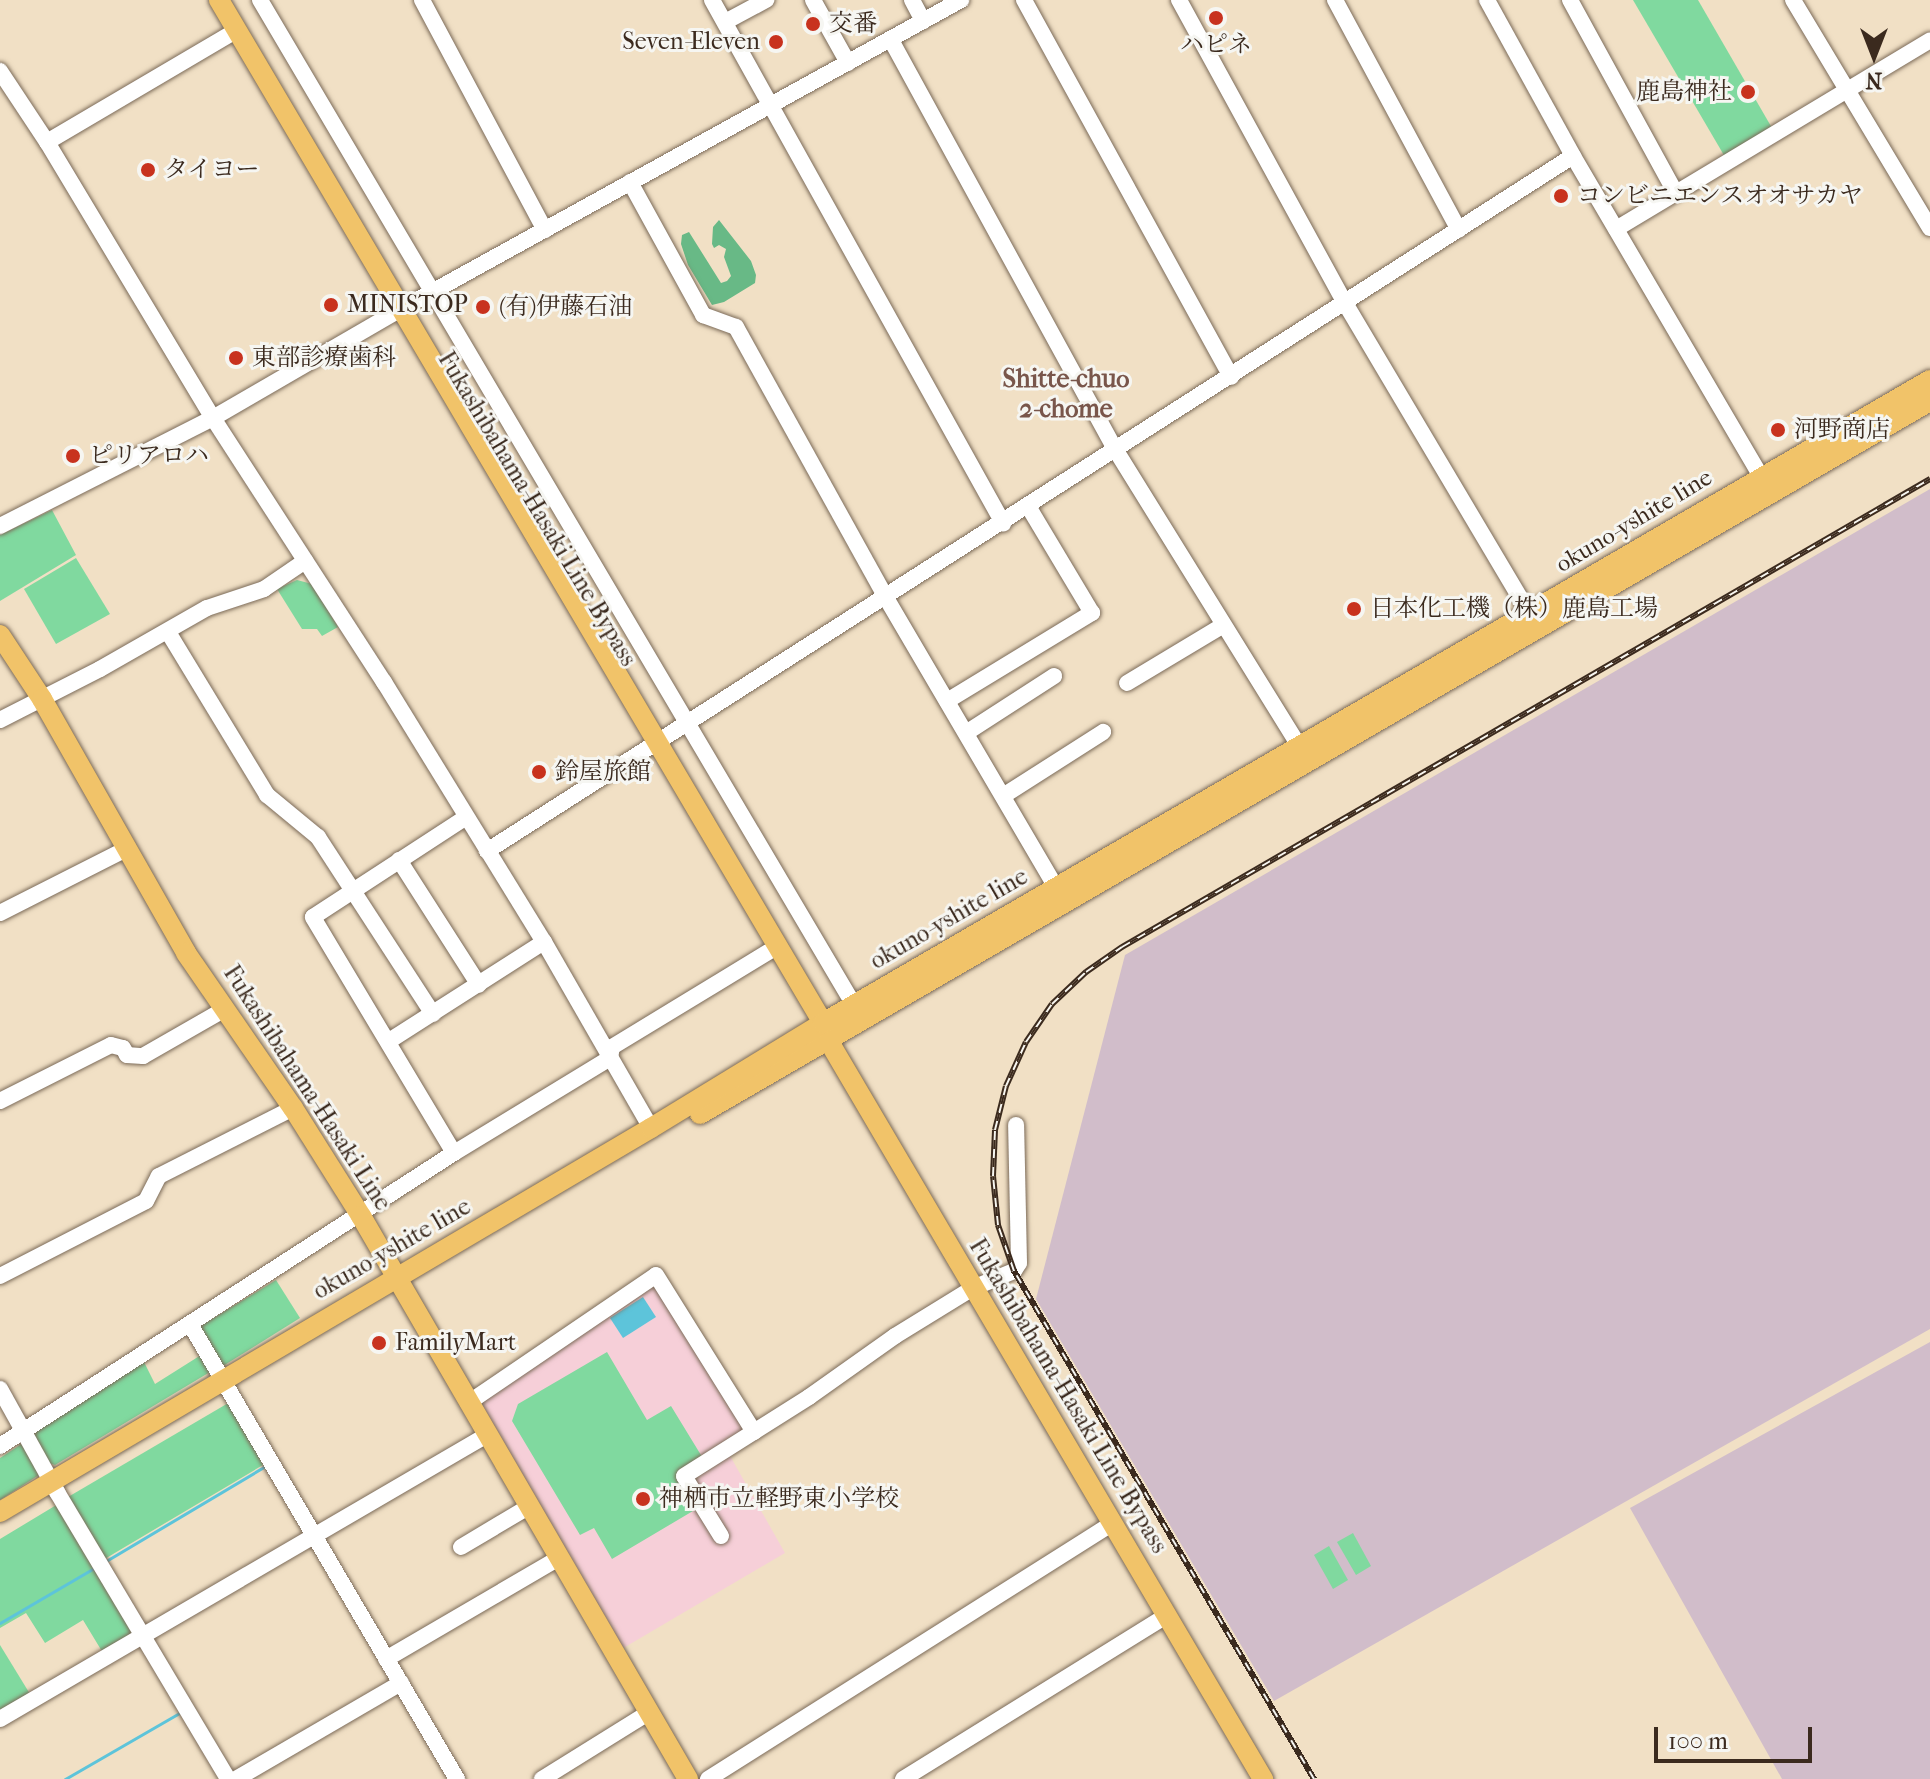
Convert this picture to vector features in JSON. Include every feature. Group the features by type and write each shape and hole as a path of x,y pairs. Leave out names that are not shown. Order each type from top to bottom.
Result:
{"main road":[{"name":"Fukashibahama-Hasaki Line Bypass","path":"205,0 232,33 1263,1779"},
{"name":"Fukashibahama-Hasaki Line Bypass","path":"219,0 232,33"},
{"name":"okuno-yshite line","path":"399,1281 651,1128 1765,484 1930,380"},
{"name":"okuno-yshite line","path":"0,1526 54,1487 821,1030 854,1005 1056,887 1529,613 1765,484 1930,401"},
{"name":"Fukashibahama-Hasaki Line","path":"0,635 42,699 186,953 293,1108 361,1216 557,1559 688,1779"},
{"name":"Fukashibahama-Hasaki Line Bypass","path":"654,747 768,952 821,1030"},
{"name":"okuno-yshite line","path":"0,1512 54,1487"}],"street":[{"path":"260,0 435,291 854,1005"},
{"path":"422,0 545,230"},
{"path":"712,0 1003,523"},
{"path":"725,22 766,0"},
{"path":"813,0 848,63"},
{"path":"912,0 923,21"},
{"path":"0,526 213,418 396,312 961,0"},
{"path":"1024,0 1231,377"},
{"path":"1179,0 1345,303 1529,613"},
{"path":"1335,0 1459,230"},
{"path":"1487,0 1573,156 1765,484"},
{"path":"1570,0 1675,192"},
{"path":"1793,0 1930,228"},
{"path":"47,142 232,33"},
{"path":"891,40 1115,449 1299,746"},
{"path":"1616,229 1930,40"},
{"path":"0,71 47,142 213,418 384,682 544,942 651,1128"},
{"path":"487,851 654,747 1573,156"},
{"path":"630,182 703,315 736,327 885,596 1056,887"},
{"path":"947,701 1092,613 1028,506"},
{"path":"0,720 168,632 207,608 264,589 305,561"},
{"path":"1127,683 1222,626"},
{"path":"168,632 267,795 318,837 433,1014"},
{"path":"966,733 1054,676"},
{"path":"1003,796 1103,732"},
{"path":"454,1153 313,917 465,818"},
{"path":"0,913 128,848"},
{"path":"399,860 479,985"},
{"path":"389,1041 544,942"},
{"path":"0,1446 361,1216 454,1153 610,1058 612,1047 768,952"},
{"path":"0,1101 111,1045 123,1048 127,1055 143,1056 225,1009"},
{"path":"0,1276 146,1201 159,1176 293,1108"},
{"path":"721,1536 684,1476 973,1288 1014,1271 1019,1263 1016,1125"},
{"path":"468,1403 656,1275 754,1432"},
{"path":"190,1324 457,1779"},
{"path":"0,1389 54,1487 228,1779"},
{"path":"0,1719 487,1435"},
{"path":"461,1547 528,1507"},
{"path":"708,1779 1112,1524"},
{"path":"386,1659 557,1559"},
{"path":"903,1779 1167,1615"},
{"path":"236,1779 401,1683"},
{"path":"542,1779 648,1713"}],"shaded area":[{"path":"1930,489 1930,1329 1274,1701 1036,1299 1125,955"},
{"name":"神栖市立軽野東小学校","path":"654,1280 750,1430 725,1447 785,1553 620,1650 476,1404"},
{"path":"1930,1342 1930,1779 1782,1779 1630,1508"}],"green space":[{"path":"1633,0 1698,0 1772,128 1725,157"},
{"path":"719,220 751,261 756,275 755,283 724,302 712,305 688,265 681,244 682,235 689,232 721,283 727,281 731,276 724,257 726,249 719,245 714,248 712,244 713,227"},
{"path":"52,510 76,555 0,601 0,535"},
{"path":"76,558 110,614 56,644 24,589"},
{"path":"297,580 312,584 338,627 322,636 317,629 302,629 277,589"},
{"path":"276,1280 300,1318 223,1366 199,1327"},
{"path":"607,1352 647,1420 671,1406 704,1460 678,1475 698,1508 612,1559 594,1528 580,1535 512,1421 518,1404"},
{"path":"201,1355 210,1372 55,1465 49,1463 33,1433 144,1362 155,1384"},
{"path":"230,1402 263,1465 103,1560 68,1497"},
{"path":"23,1443 39,1475 0,1500 0,1458"},
{"path":"58,1504 135,1633 103,1653 83,1620 45,1643 26,1613 0,1628 0,1539"},
{"path":"1353,1533 1371,1566 1356,1575 1337,1542"},
{"path":"1329,1546 1348,1580 1333,1589 1314,1555"},
{"path":"0,1645 30,1694 0,1712"}],"water":[{"path":"643,1297 656,1317 623,1338 610,1318"}],"waterway":[{"path":"106,1561 267,1465"},
{"path":"0,1623 96,1567"},
{"path":"65,1779 181,1712"}],"railway":[{"path":"1314,1779 1014,1271 998,1225 993,1176 995,1130 1006,1086 1026,1042 1052,1004 1086,972 1122,947 1930,479"}],"place":[{"name":"ハピネ","path":"1216,18"},
{"name":"交番","path":"813,24"},
{"name":"Seven-Eleven","path":"776,42"},
{"name":"鹿島神社","path":"1748,92"},
{"name":"タイヨー","path":"148,170"},
{"name":"コンビニエンスオオサカヤ","path":"1561,196"},
{"name":"MINISTOP","path":"331,305"},
{"name":"(有)伊藤石油","path":"483,307"},
{"name":"東部診療歯科","path":"236,358"},
{"name":"河野商店","path":"1778,430"},
{"name":"ピリアロハ","path":"73,456"},
{"name":"日本化工機（株）鹿島工場","path":"1354,609"},
{"name":"鈴屋旅館","path":"539,772"},
{"name":"FamilyMart","path":"379,1343"},
{"name":"神栖市立軽野東小学校","path":"643,1499"}],"district":[{"name":"Shitte-chuo 2-chome","path":"1066,394"}]}
